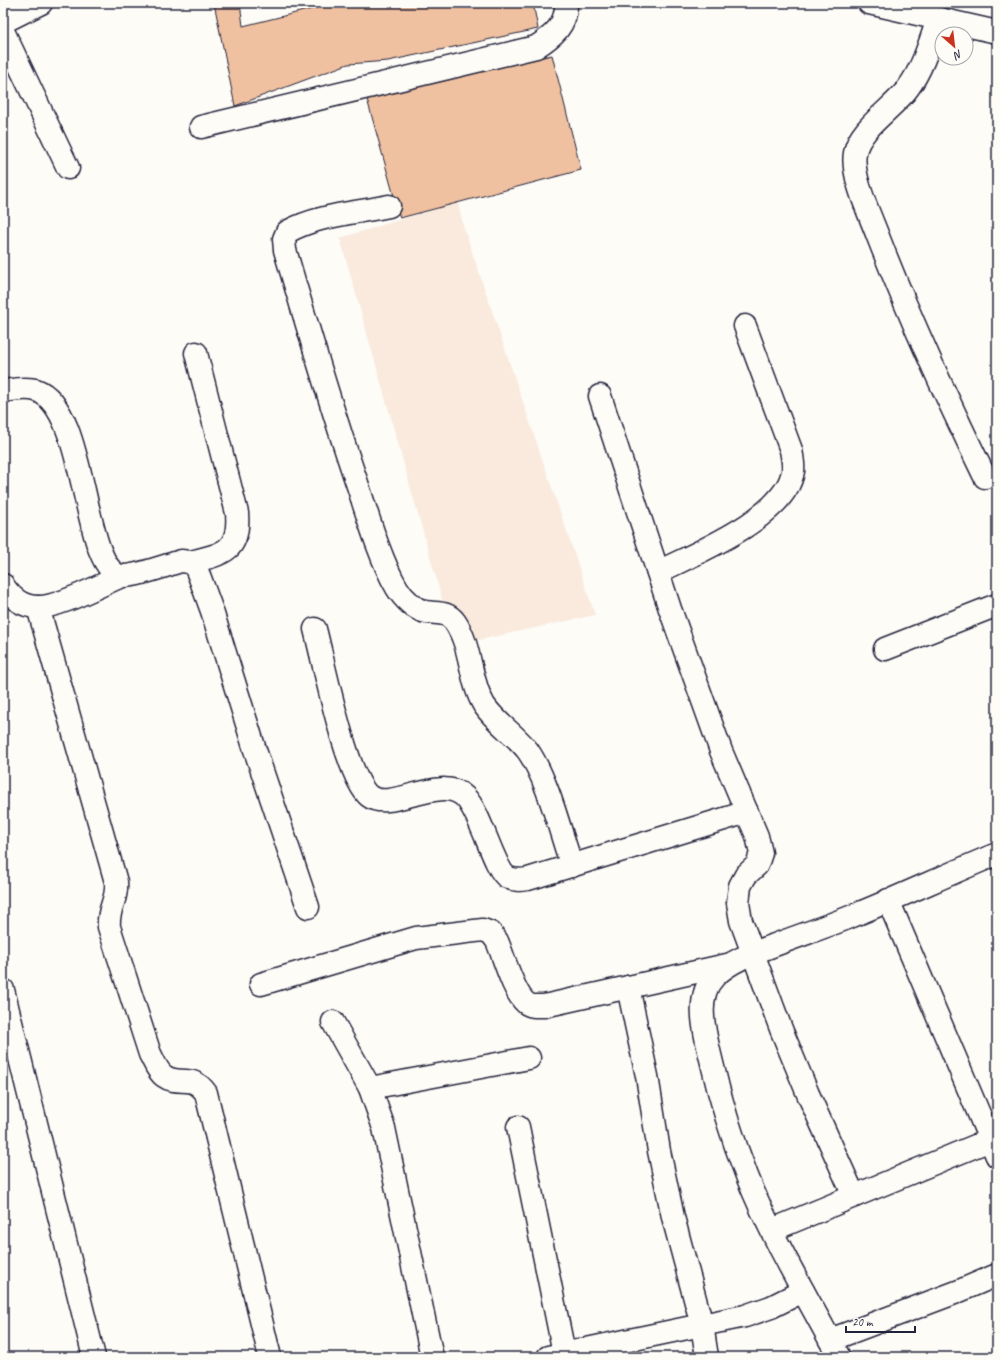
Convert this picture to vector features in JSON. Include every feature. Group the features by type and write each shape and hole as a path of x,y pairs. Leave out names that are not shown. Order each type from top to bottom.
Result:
{"street":[{"path":"3,22 41,3"},
{"path":"201,127 536,46 553,36 563,24 566,3"},
{"path":"869,3 997,32"},
{"path":"938,19 922,63 908,88 863,136 855,152 856,171 867,209 897,288 940,384 985,477"},
{"path":"3,31 68,168"},
{"path":"389,206 318,220 295,227 287,232 284,239 285,250 332,411 369,518 396,587 410,603 419,609 426,612 444,614 451,617 456,623 461,633 477,689 484,705 527,750 538,769 572,866"},
{"path":"658,572 734,533 769,509 786,490 794,471 791,450 745,326"},
{"path":"3,585 18,602 38,608 56,604 122,576 181,561 190,562 213,557 227,550 235,541 238,529 237,512 196,353"},
{"path":"3,391 20,389 35,390 48,396 60,412 72,444 89,513 104,561 111,571 122,576"},
{"path":"600,396 658,572 721,751 757,836 761,853 757,865 746,875 740,886 738,903 741,921 781,1029 808,1094 854,1196"},
{"path":"190,562 196,568 212,611 255,750 308,907"},
{"path":"885,649 997,605"},
{"path":"38,608 116,882 117,893 115,901 110,907 108,917 109,927 150,1054 157,1069 163,1076 170,1079 189,1080 200,1085 206,1093 270,1357"},
{"path":"315,629 341,731 354,772 361,788 370,797 380,800 399,798 431,790 450,789 465,796 474,810 500,867 507,877 517,880 528,879 747,812"},
{"path":"261,984 416,938 483,930 491,933 497,941 512,980 520,995 527,1003 535,1006 544,1006 728,965 997,854"},
{"path":"772,1230 854,1196 994,1148 888,900"},
{"path":"728,965 714,976 705,991 703,1009 705,1034 720,1099 748,1178 803,1291 835,1349 997,1274"},
{"path":"628,987 647,1076 659,1151 672,1217 702,1325 707,1357"},
{"path":"3,990 94,1357"},
{"path":"332,1022 370,1088 384,1128 432,1357"},
{"path":"370,1088 529,1058"},
{"path":"518,1127 556,1355 744,1316 771,1307 803,1291"}],"shaded area":[{"path":"458,202 463,225 595,615 455,645 340,238"}],"building":[{"path":"214,3 240,3 243,26 336,3 533,3 538,29 388,61 348,64 235,106"},
{"path":"552,55 581,170 400,218 367,99"}]}
